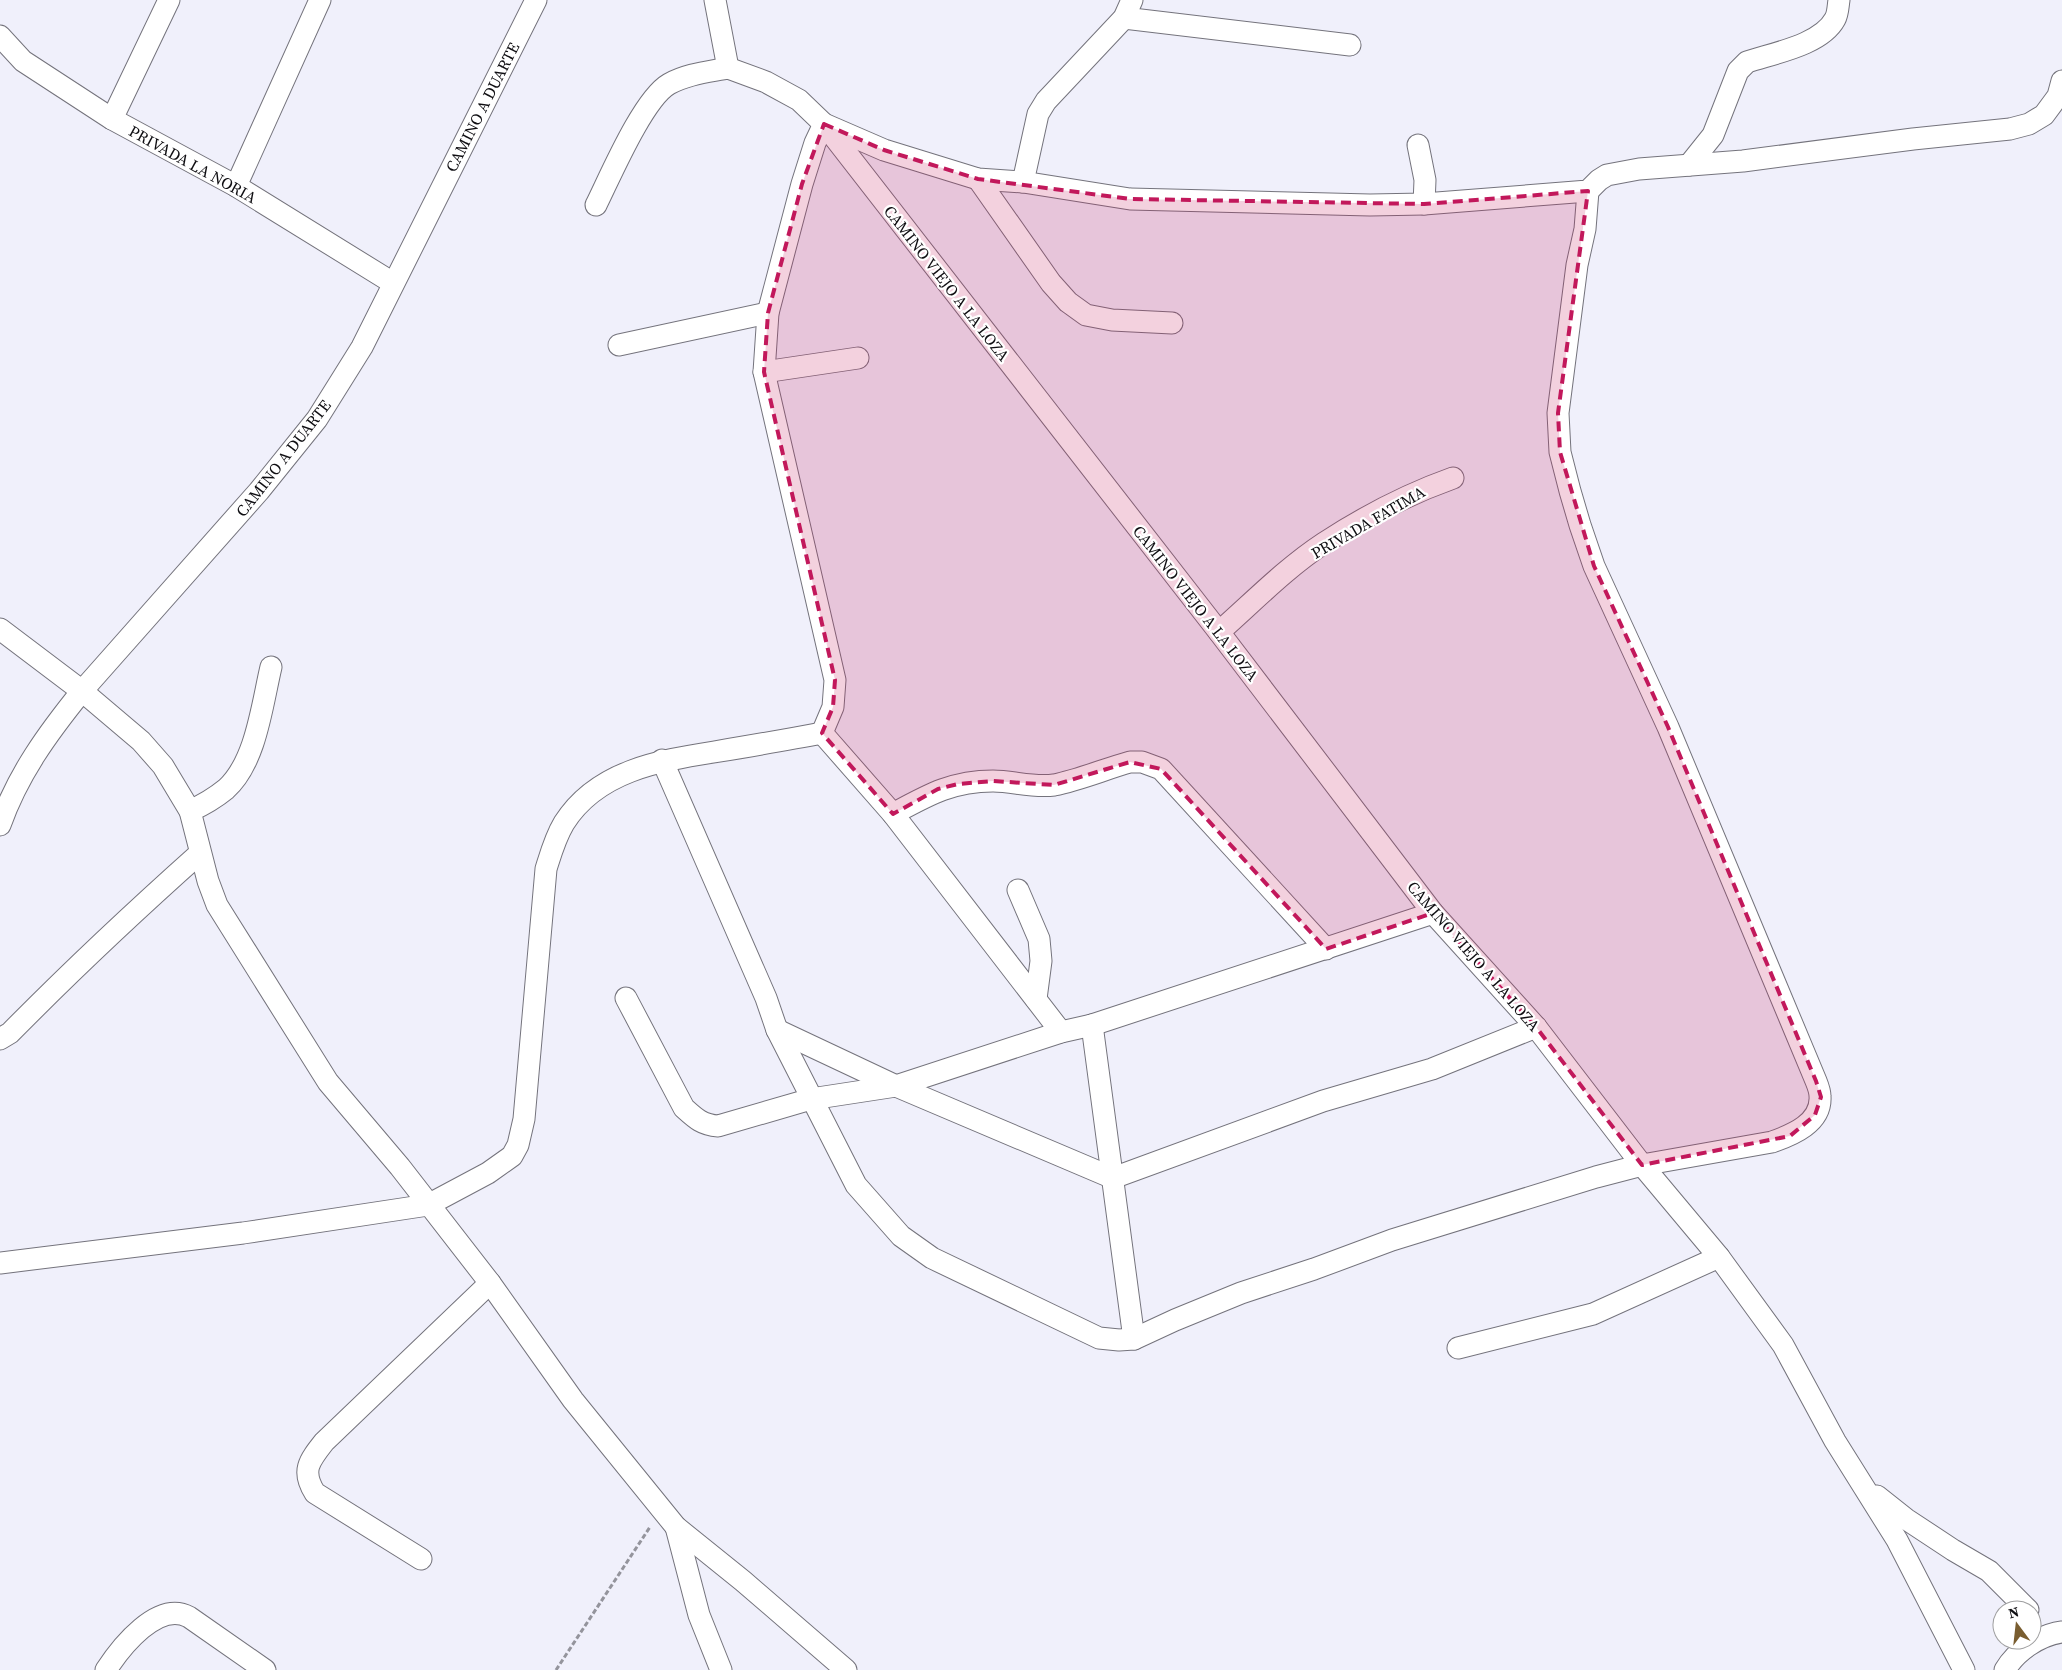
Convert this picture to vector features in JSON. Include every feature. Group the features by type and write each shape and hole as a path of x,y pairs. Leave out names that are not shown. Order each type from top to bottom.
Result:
{"street":[{"path":"112,118 169,0"},
{"path":"236,186 320,0"},
{"name":"CAMINO A DUARTE","path":"0,824 4,802 31,759 82,691 259,491 317,419 362,347 536,0"},
{"path":"596,205 643,113 654,98 667,85 687,76 728,68 715,0"},
{"path":"1689,164 1713,135 1738,71 1742,66 1748,62 1813,41 1831,26 1836,17 1839,0"},
{"path":"1023,182 1038,114 1046,101 1128,9 1350,45"},
{"name":"PRIVADA LA NORIA","path":"0,36 23,61 112,118 236,186 393,283"},
{"name":"CAMINO VIEJO A LA LOZA","path":"728,68 766,82 799,100 824,124 1219,632 1432,913 1536,1027 1642,1165 1719,1257 1783,1345 1835,1440 1867,1488 1897,1540 1964,1670"},
{"path":"662,760 766,998 777,1030 856,1185 901,1236 932,1258 1099,1338 1134,1339 1174,1320 1241,1293 1314,1269 1392,1240 1596,1177 1642,1165 1772,1142 1790,1136 1805,1126 1815,1115 1821,1098 1816,1081 1668,727 1594,566 1580,525 1560,452 1558,413 1588,191 1599,180 1616,173 1689,164 1743,161 1913,138 2010,129 2030,124 2044,115 2058,96 2062,80"},
{"path":"822,734 833,707 835,680 764,372 768,313 802,184 815,143 824,124 884,150 978,179 1023,182 1130,199 1370,205 1424,204 1588,191"},
{"path":"1418,145 1425,180 1424,204"},
{"path":"978,179 1051,283 1068,302 1086,315 1112,320 1172,323"},
{"path":"620,345 768,313"},
{"path":"764,372 858,358"},
{"name":"PRIVADA FATIMA","path":"1219,632 1324,543 1398,501 1420,490 1453,478"},
{"path":"0,629 82,691 141,742 164,766 190,811 208,882 221,912 328,1082 400,1167 490,1283 573,1400 662,1508 676,1528 742,1580 846,1670"},
{"path":"190,811 212,800 227,787 241,769 253,743 271,667"},
{"path":"0,1264 243,1233 428,1204 488,1173 512,1156 518,1145 524,1119 546,869 554,842 565,822 581,803 602,786 629,770 662,760 822,734"},
{"path":"822,734 893,814 1061,1032"},
{"path":"893,814 938,790 958,784 993,781 1039,786 1054,785 1130,762 1142,762 1161,769 1326,949"},
{"path":"0,1040 10,1033 148,898 200,853"},
{"path":"1018,890 1039,939 1041,961 1036,999"},
{"path":"626,998 684,1108 698,1121 707,1125 718,1126 811,1099 896,1086 1061,1032 1092,1025 1432,913"},
{"path":"1092,1025 1134,1339"},
{"path":"777,1030 896,1086 1112,1178 1323,1101 1432,1069 1536,1027"},
{"path":"1458,1348 1593,1314 1719,1257"},
{"path":"421,1558 315,1493 308,1482 308,1468 312,1458 324,1442 490,1283"},
{"path":"1867,1488 1914,1524 1989,1571 2018,1600"},
{"path":"676,1528 699,1615 721,1670"},
{"path":"106,1670 128,1642 153,1619 160,1615 176,1613 189,1617 264,1670"},
{"path":"2005,1670 2020,1652 2057,1633 2042,1622"}],"path":[{"path":"556,1670 662,1508"}],"highlighted area":[{"path":"824,124 884,150 978,179 1130,199 1424,204 1588,191 1558,413 1560,452 1594,566 1668,727 1821,1097 1815,1115 1790,1136 1642,1165 1536,1027 1433,913 1326,949 1161,769 1130,762 1054,785 993,781 958,784 938,789 893,814 822,733 833,707 835,680 764,372 768,313 802,184"}]}
